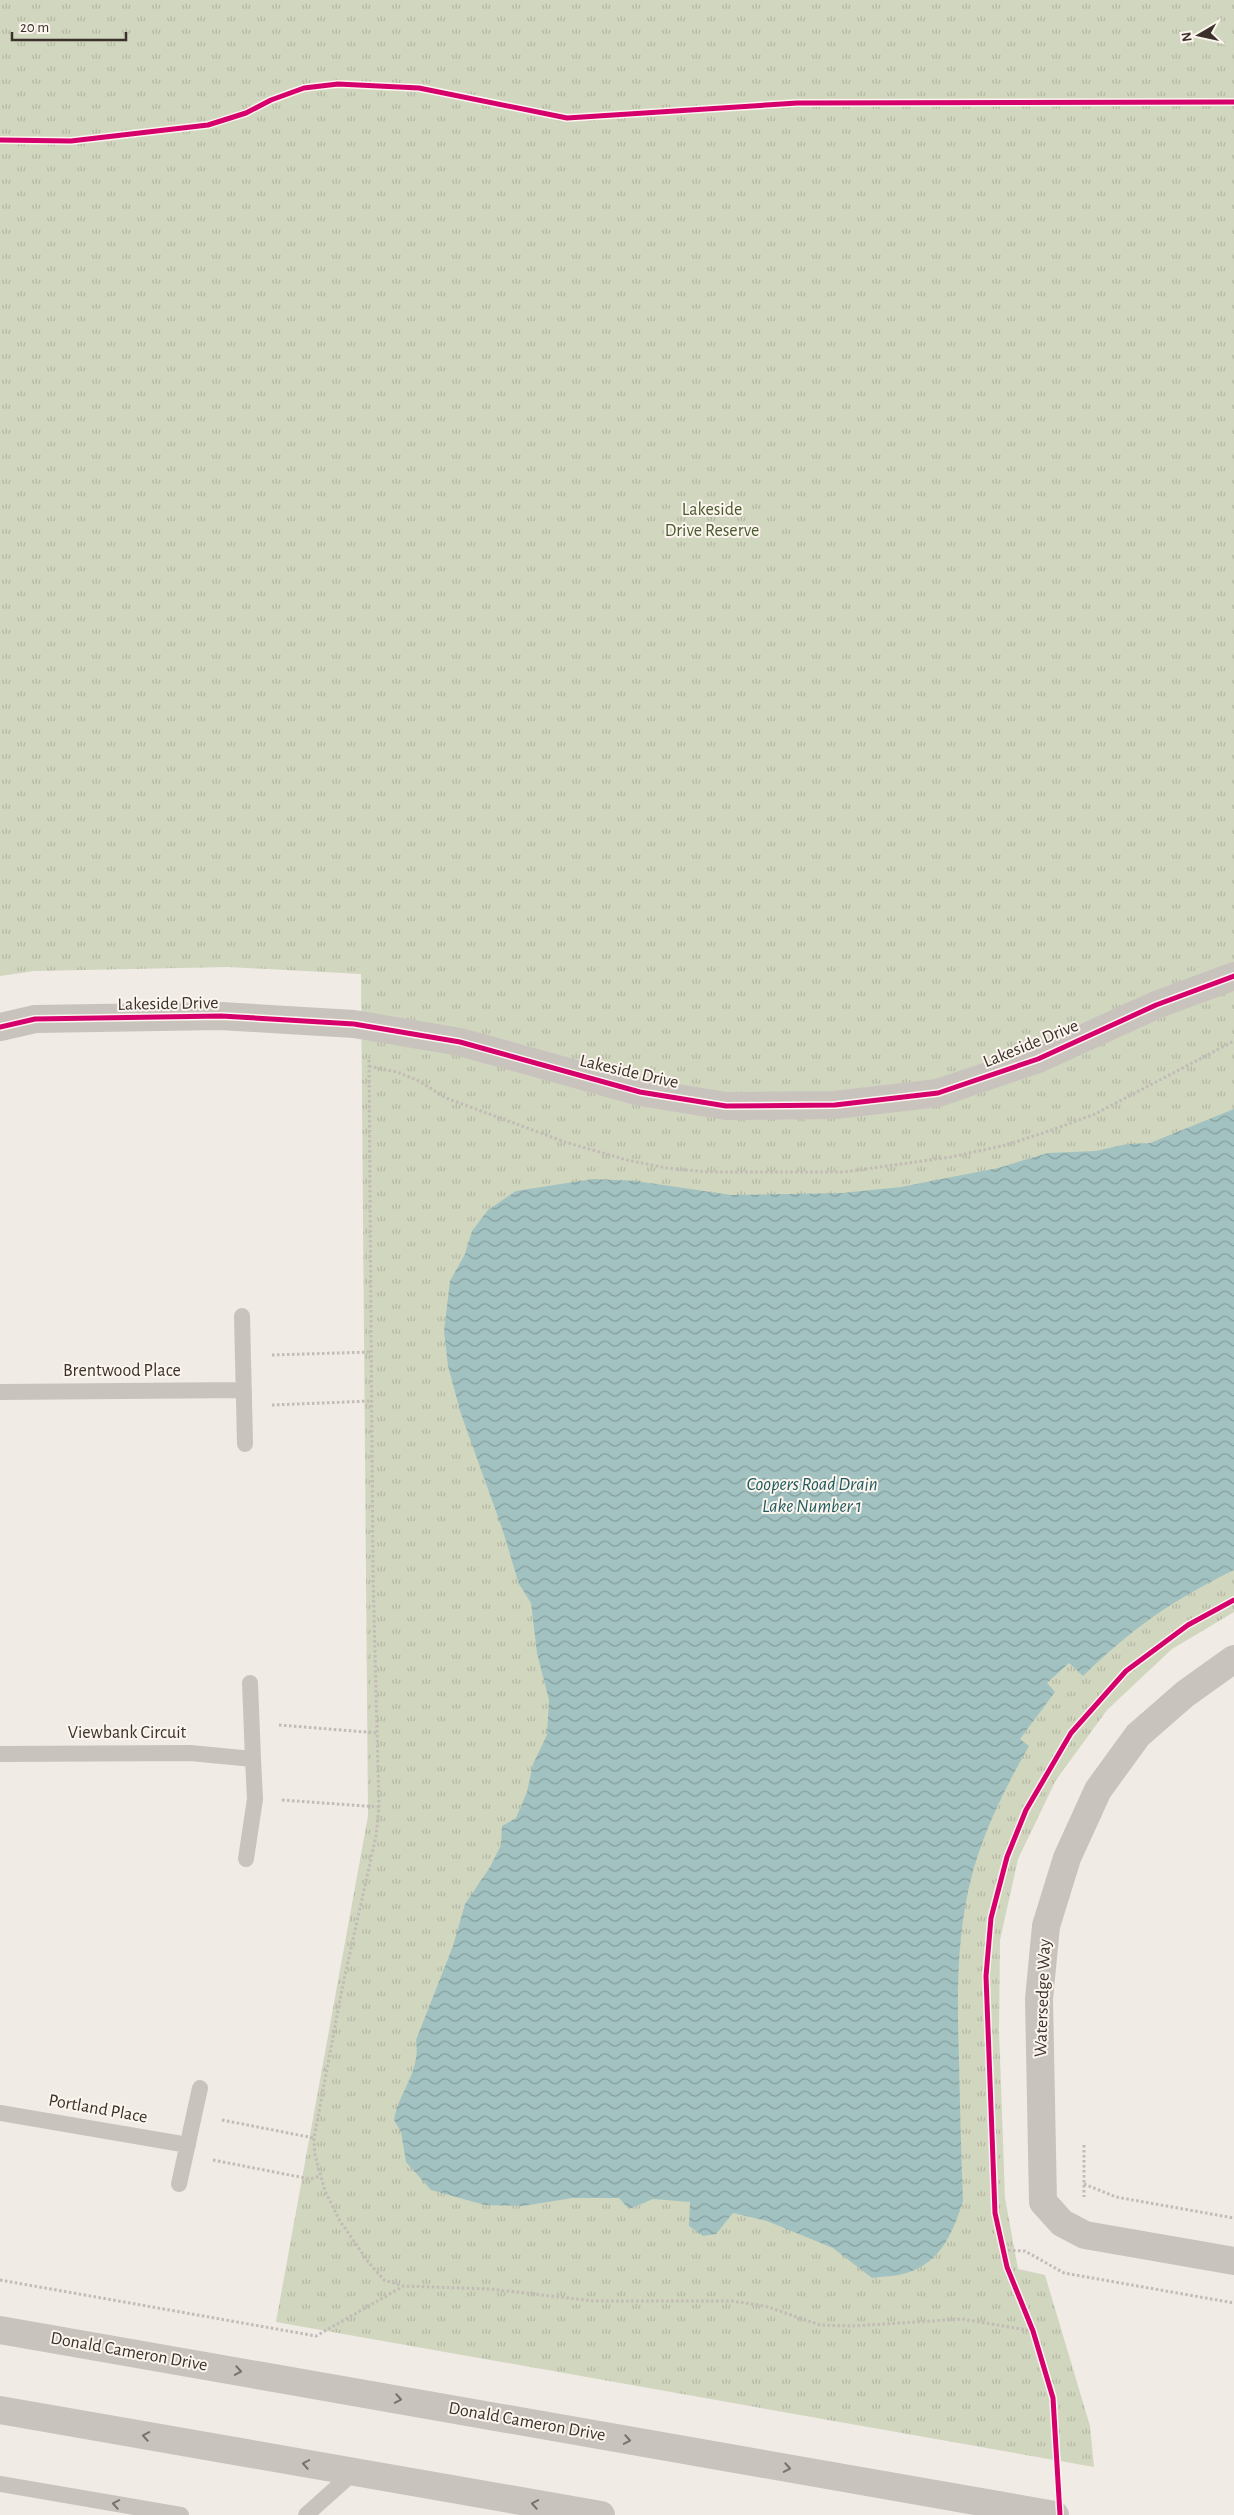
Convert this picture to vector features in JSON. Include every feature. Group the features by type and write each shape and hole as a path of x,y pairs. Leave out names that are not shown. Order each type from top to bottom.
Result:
{"street":[{"name":"Lakeside Drive","path":"0,1027 35,1020 221,1016 354,1024 460,1042 640,1092 726,1106 835,1105 938,1093 1038,1059 1156,1005 1234,976"},
{"name":"Watersedge Way","path":"1234,1658 1185,1694 1138,1736 1098,1790 1066,1858 1046,1926 1039,1999 1043,2202 1062,2223 1085,2235 1234,2261"},
{"name":"Donald Cameron Drive","path":"0,2330 1055,2515"},
{"path":"0,2410 601,2515"}],"lane":[{"path":"242,1316 245,1444"},
{"name":"Brentwood Place","path":"0,1392 244,1390"},
{"path":"246,1859 255,1799 250,1683"},
{"name":"Viewbank Circuit","path":"0,1754 190,1753 253,1759"},
{"path":"180,2184 200,2088"},
{"name":"Portland Place","path":"0,2113 187,2150"},
{"path":"306,2515 354,2472"},
{"path":"0,2484 181,2515"}],"path":[{"path":"369,1066 373,1574 379,1807 376,1836 342,1989 314,2138 320,2176 340,2221 369,2264 384,2280 403,2286 490,2289 594,2301 732,2301 766,2306 820,2325 852,2326 962,2319 1033,2331"},
{"path":"242,1356 371,1352"},
{"path":"244,1406 371,1401"},
{"path":"252,1724 378,1733"},
{"path":"255,1799 379,1807"},
{"path":"194,2115 314,2138"},
{"path":"1084,2144 1084,2200"},
{"path":"187,2150 310,2179 320,2176"},
{"path":"1084,2184 1116,2197 1234,2218"},
{"path":"1000,2244 1005,2258"},
{"path":"1003,2250 1025,2250 1064,2273 1234,2303"},
{"path":"0,2280 316,2336 403,2286"},
{"path":"1029,2322 1035,2339"}],"green space":[{"name":"Lakeside Drive Reserve","path":"0,0 1234,0 1234,1612 1172,1649 1107,1710 1056,1780 1018,1859 1000,1940 999,2030 1005,2198 1018,2269 1045,2275 1090,2426 1094,2467 276,2322 368,1816 361,974 228,967 34,971 0,976"}],"water":[{"name":"Coopers Road Drain Lake Number 1","path":"1234,1109 1234,1570 1192,1592 1154,1616 1119,1643 1083,1676 1069,1663 1047,1683 1055,1692 1020,1739 1029,1746 990,1822 973,1871 963,1918 958,2012 963,2201 955,2224 944,2245 928,2262 918,2268 898,2275 872,2278 833,2248 767,2221 733,2213 716,2234 703,2236 689,2226 690,2202 653,2199 629,2209 619,2198 572,2198 523,2206 485,2205 431,2190 406,2162 401,2132 394,2120 400,2100 413,2072 417,2051 416,2040 453,1946 465,1904 490,1867 501,1845 502,1826 516,1818 527,1792 533,1764 547,1735 549,1700 537,1653 531,1603 519,1584 502,1528 461,1414 448,1366 444,1331 450,1281 465,1254 472,1231 488,1210 516,1191 593,1179 636,1181 731,1195 842,1193 901,1187 998,1168 1048,1153 1096,1151 1127,1144 1150,1143"}],"cycle path":[{"path":"0,140 71,141 208,125 246,113 271,100 304,88 338,84 419,88 567,118 797,103 1234,102"},
{"path":"0,1027 35,1019 221,1016 354,1024 460,1042 640,1092 726,1106 835,1105 938,1093 1038,1059 1156,1005 1234,976"},
{"path":"1060,2515 1053,2398 1033,2331 1007,2267 995,2213 986,1976 991,1918 1007,1857 1026,1810 1071,1733 1126,1671 1188,1625 1234,1600"}]}
